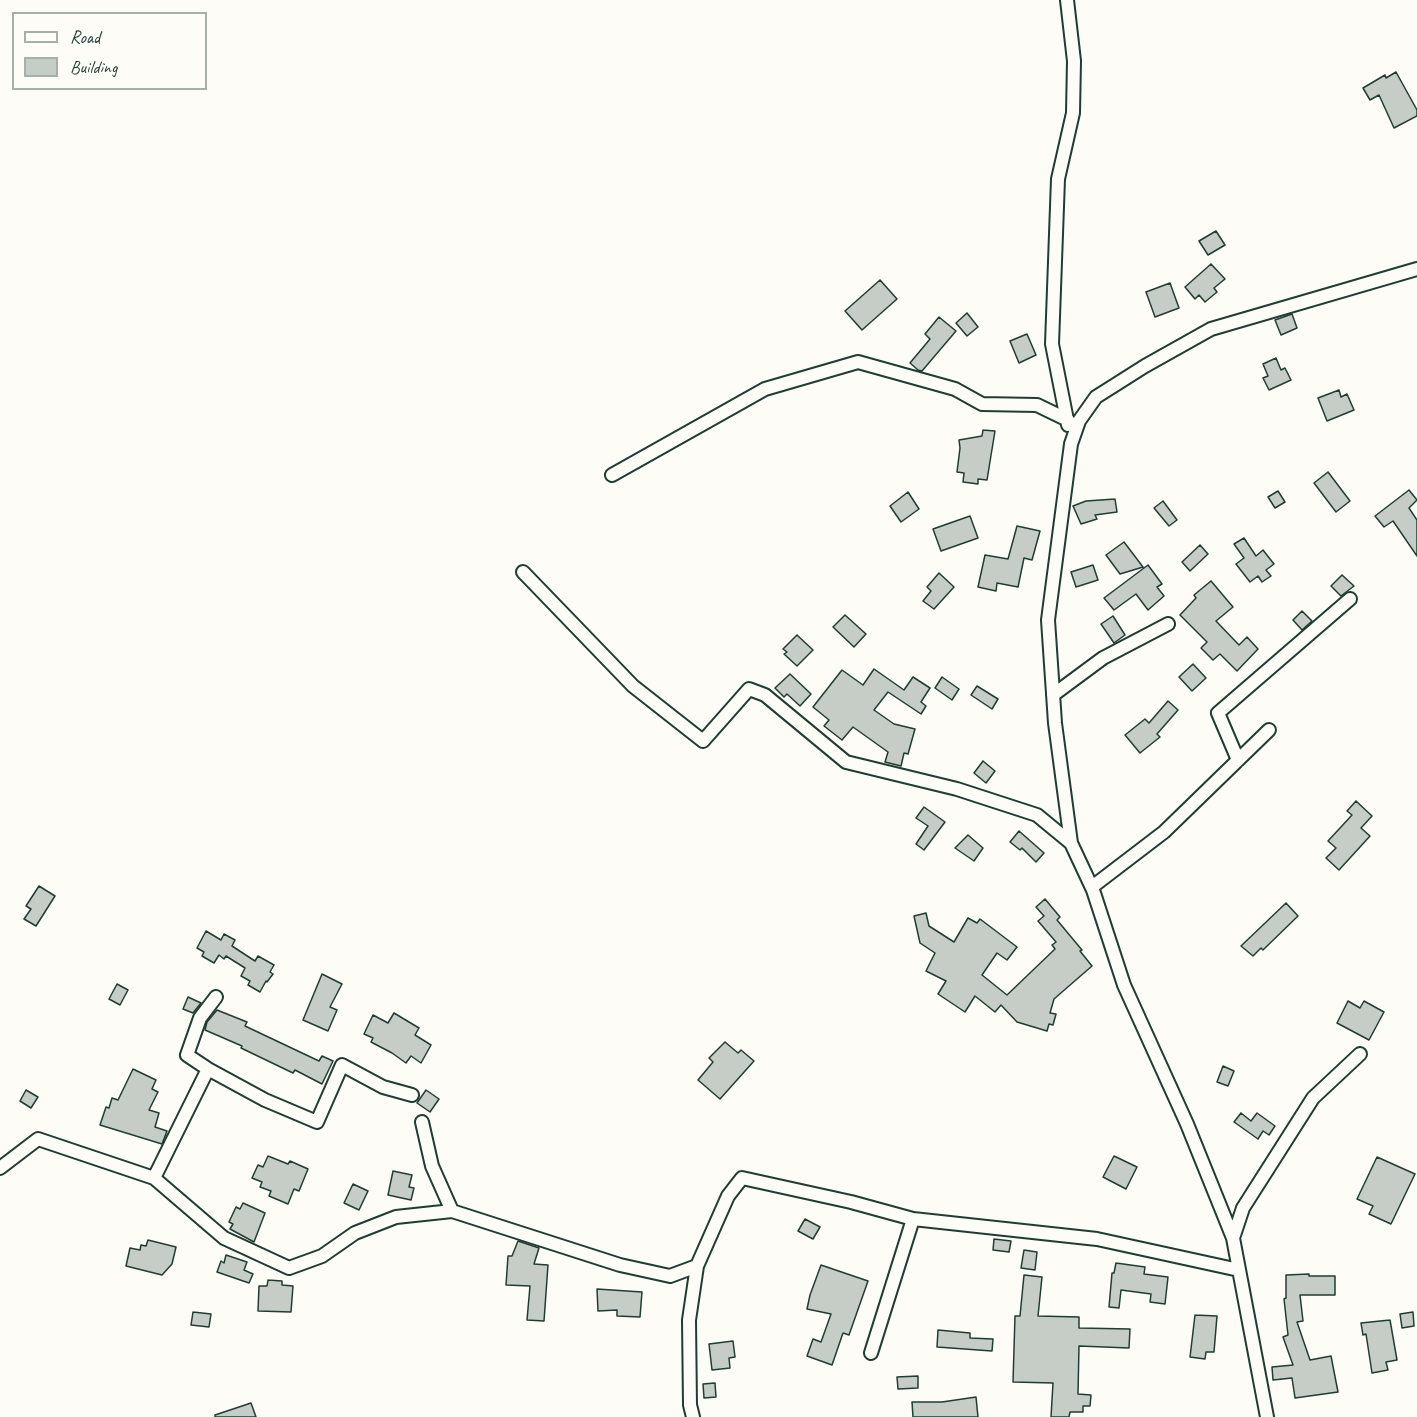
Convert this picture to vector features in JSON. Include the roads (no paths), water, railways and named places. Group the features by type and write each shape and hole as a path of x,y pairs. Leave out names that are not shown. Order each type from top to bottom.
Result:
{"street":[{"path":"1067,0 1074,61 1073,113 1058,179 1052,344 1071,444"},
{"path":"1267,1417 1233,1238 1187,1124 1124,985 1092,887 1071,843 1055,723 1048,620 1071,444 1079,421 1096,396 1211,329 1417,269"},
{"path":"612,475 765,389 858,362 956,389 982,404 1037,405 1068,420"},
{"path":"523,572 633,686 702,741 749,689 765,695 846,762 945,786 1037,815 1071,843"},
{"path":"1238,760 1218,713 1350,599"},
{"path":"1053,695 1103,658 1168,624"},
{"path":"1092,887 1164,832 1269,730"},
{"path":"216,997 200,1018 186,1055 208,1070 266,1100 317,1122 342,1065 383,1087 412,1095"},
{"path":"1233,1238 1243,1208 1313,1098 1360,1054"},
{"path":"154,1178 208,1070"},
{"path":"422,1122 432,1166 452,1210"},
{"path":"0,1168 38,1139 154,1178 224,1238 289,1268 322,1256 355,1233 396,1216 452,1210 620,1265 670,1276 697,1266"},
{"path":"693,1417 690,1405 689,1320 697,1266 728,1196 742,1178 852,1202 913,1220 1097,1239 1239,1270"},
{"path":"871,1353 913,1220"}]}
